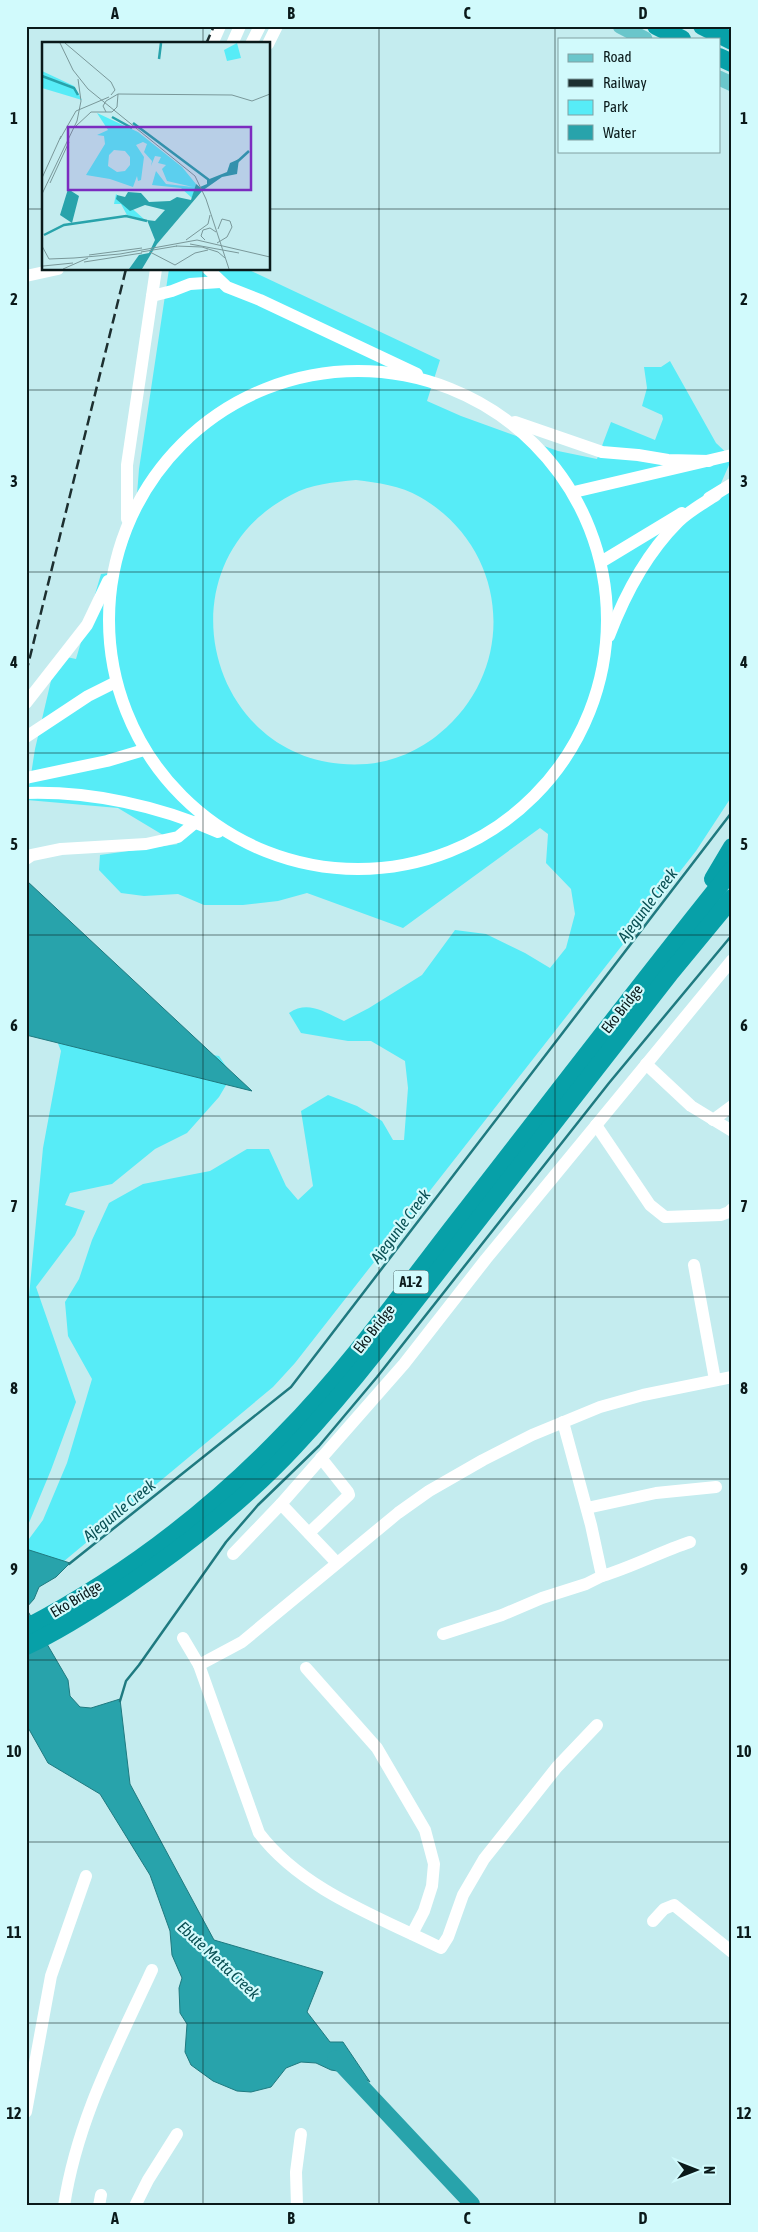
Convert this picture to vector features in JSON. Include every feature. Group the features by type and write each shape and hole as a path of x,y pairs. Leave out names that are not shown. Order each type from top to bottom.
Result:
{"highway":[{"path":"656,26 680,38"},
{"path":"702,26 732,41"},
{"path":"720,57 732,63"},
{"path":"686,926 732,847"},
{"name":"Eko Bridge","path":"26,1628 64,1608 160,1544 237,1479 287,1432 359,1348 686,926 732,870"},
{"name":"Eko Bridge","path":"26,1646 92,1609 146,1573 241,1497 293,1449 333,1405 376,1352 671,972 732,900"}],"main road":[{"path":"620,26 643,38"},
{"path":"720,78 732,84"}],"street":[{"path":"213,42 220,26"},
{"path":"233,42 240,26"},
{"path":"252,42 260,26"},
{"path":"269,42 276,26"},
{"path":"26,276 53,270"},
{"path":"127,521 127,465 156,270"},
{"path":"209,270 220,282 424,378 446,385 478,400 508,419 543,452 574,492 588,523 601,562 606,601 606,645"},
{"path":"152,296 190,284 220,282"},
{"path":"26,703 87,625 112,572 127,521 156,472 201,424 221,409 256,390 294,380 342,373 424,378"},
{"path":"508,419 602,452 668,460 709,461"},
{"path":"574,492 732,455"},
{"path":"26,793 74,795 133,804 196,822 281,859 328,869 382,870 408,866 438,857 468,844 495,829 521,810 553,776 579,736 597,692 606,645 635,578 679,521 732,484"},
{"path":"601,562 664,523 716,495"},
{"path":"112,572 108,609 109,646 123,706 144,750 184,801 237,839"},
{"path":"26,738 88,696 116,682"},
{"path":"26,778 107,762 144,750"},
{"path":"26,859 32,855 61,849 146,844 178,837 196,822"},
{"path":"234,1554 281,1504 404,1364 486,1259 732,960"},
{"path":"646,1064 691,1106 732,1132"},
{"path":"713,1120 732,1106"},
{"path":"596,1125 650,1205 665,1217 721,1215 732,1209"},
{"path":"694,1265 715,1380"},
{"path":"199,1665 242,1642 398,1513 429,1491 532,1435 600,1407 732,1377"},
{"path":"563,1422 587,1508 602,1576"},
{"path":"309,1533 349,1495 321,1458"},
{"path":"587,1508 656,1493 716,1487"},
{"path":"281,1504 337,1563"},
{"path":"443,1634 502,1615 542,1598 586,1584 602,1576 630,1568 650,1557 690,1542"},
{"path":"183,1638 199,1665 259,1833 267,1844 329,1893 441,1948 448,1937 463,1895 484,1859 557,1767 598,1725"},
{"path":"306,1668 377,1748 425,1830 434,1864 432,1886 424,1911 412,1934"},
{"path":"26,2112 51,1976 86,1876"},
{"path":"654,1921 664,1909 674,1905 732,1952"},
{"path":"64,2206 72,2160 94,2094 152,1970"},
{"path":"135,2206 148,2180 177,2134"},
{"path":"297,2206 296,2172 301,2134"}],"green space":[{"path":"169,270 249,270 440,360 427,401 461,416 558,451 597,459 611,422 655,440 663,419 662,415 642,406 647,388 644,367 661,367 670,361 716,443 732,458 715,497 732,487 732,796 696,851 295,1363 273,1387 63,1562 26,1585 26,1543 43,1520 67,1463 92,1379 68,1336 65,1302 79,1279 92,1240 109,1203 143,1184 210,1171 247,1149 269,1149 286,1186 298,1200 313,1186 301,1111 328,1095 357,1106 382,1121 393,1140 404,1140 408,1088 405,1061 371,1041 348,1041 301,1033 289,1013 296,1009 309,1007 344,1021 369,1008 422,975 455,930 486,934 525,953 550,968 566,948 575,914 571,889 546,863 548,834 540,828 403,928 307,893 278,901 243,905 204,905 178,894 144,896 121,893 99,870 100,855 178,844 118,808 27,800 35,749 57,655 76,659 101,574 117,572 135,520 139,469","holes":["356,480 389,485 420,497 450,519 472,546 486,577 493,610 492,643 483,676 465,706 440,733 424,745 406,754 387,761 367,764 313,759 270,737 238,703 219,661 213,615 223,569 248,528 291,495 315,486"]},
{"path":"52,1029 219,1056 232,1075 219,1097 187,1133 155,1149 112,1184 70,1193 65,1205 85,1211 75,1235 36,1287 76,1402 26,1530 26,1328 43,1148 61,1051"}],"water":[{"path":"27,881 252,1091 26,1035"},
{"path":"26,1549 70,1563 56,1577 39,1587 34,1599 26,1608"},
{"path":"26,1608 68,1680 70,1696 80,1707 91,1708 120,1699 130,1784 214,1940 323,1972 307,2012 330,2042 343,2042 370,2082 356,2074 331,2070 316,2063 301,2062 286,2068 271,2087 251,2092 237,2091 213,2081 191,2065 185,2052 187,2024 180,2013 179,1988 182,1978 172,1955 170,1931 150,1875 100,1794 48,1763 26,1724"}],"waterway":[{"name":"Ajegunle Creek","path":"69,1564 291,1387 732,812"},
{"path":"120,1701 126,1681 226,1542 258,1505 319,1446 377,1377 609,1083 732,935"},
{"name":"Ebute Metta Creek","path":"335,2058 472,2204"}],"railway":[{"path":"207,42 214,26"},
{"path":"26,673 126,270"}]}
